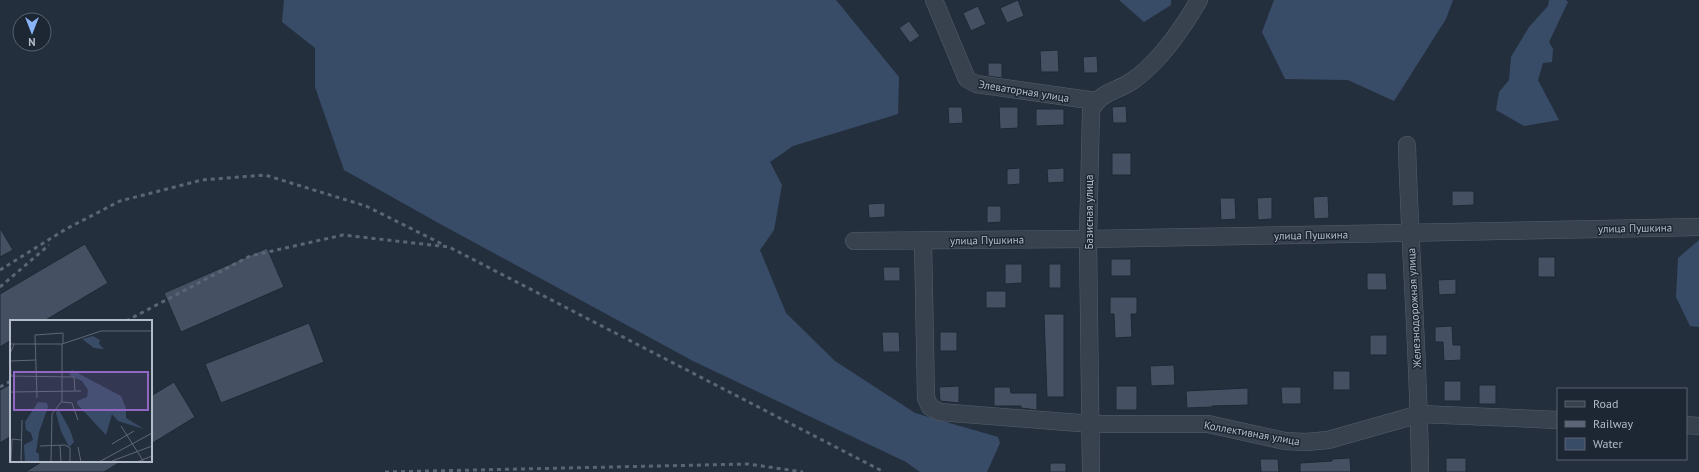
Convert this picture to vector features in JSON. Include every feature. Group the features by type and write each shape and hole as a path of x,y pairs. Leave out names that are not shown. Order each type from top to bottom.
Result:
{"street":[{"name":"Элеваторная улица","path":"934,0 967,79 976,84 1096,101"},
{"path":"1096,101 1107,93 1132,81 1149,67 1166,48 1199,0"},
{"name":"Базисная улица","path":"1091,472 1092,424 1088,239 1091,111 1096,101"},
{"name":"Железнодорожная улица","path":"1407,145 1410,233 1420,414 1420,472"},
{"name":"улица Пушкина","path":"854,241 1088,239 1699,227"},
{"name":"Коллективная улица","path":"923,241 926,398 930,407 940,412 1092,424 1208,424 1285,441 1306,442 1328,440 1420,414 1557,420"},
{"path":"1687,425 1699,426"}],"water":[{"path":"284,0 836,0 899,77 898,114 793,146 770,162 782,185 774,230 760,250 786,313 835,361 915,413 998,437 1000,443 987,472 920,472 906,462 693,361 344,170 315,87 315,48 282,22"},
{"path":"1119,0 1171,0 1171,5 1144,22"},
{"path":"1274,0 1453,0 1446,19 1394,101 1348,80 1285,79 1262,32"},
{"path":"1549,0 1566,0 1568,2 1549,42 1553,49 1552,62 1543,63 1538,80 1559,120 1524,126 1496,110 1499,92 1509,80 1511,57 1529,27 1548,6"},
{"path":"1699,240 1699,327 1690,326 1676,297 1678,258"}],"building":[{"path":"1018,0 1024,16 1007,23 1000,8"},
{"path":"978,6 986,24 971,31 963,13"},
{"path":"909,21 920,36 910,43 899,28"},
{"path":"1058,50 1059,72 1041,72 1040,51"},
{"path":"1097,56 1098,73 1084,73 1083,57"},
{"path":"988,63 1002,63 1002,78 988,76"},
{"path":"1126,106 1127,123 1113,123 1112,107"},
{"path":"948,107 962,107 963,123 949,124"},
{"path":"999,107 1018,107 1018,128 1000,129"},
{"path":"1036,109 1064,109 1064,125 1036,126"},
{"path":"1112,153 1131,153 1131,175 1112,175"},
{"path":"1020,168 1020,184 1007,185 1007,169"},
{"path":"1064,168 1064,182 1048,183 1047,169"},
{"path":"1452,191 1474,191 1474,205 1452,206"},
{"path":"1328,196 1329,218 1314,219 1313,197"},
{"path":"1272,197 1272,219 1258,220 1257,198"},
{"path":"1220,198 1235,198 1236,219 1221,220"},
{"path":"885,203 885,217 869,218 868,204"},
{"path":"987,206 1001,206 1001,222 987,223"},
{"path":"0,228 13,250 0,257"},
{"path":"85,244 108,283 46,320 10,320 10,341 0,347 0,294"},
{"path":"267,248 284,287 181,332 164,293"},
{"path":"1538,257 1555,257 1555,277 1538,277"},
{"path":"1111,259 1131,259 1131,276 1111,276"},
{"path":"1005,264 1022,264 1022,283 1005,284"},
{"path":"1049,264 1061,264 1061,288 1049,288"},
{"path":"883,267 900,267 900,281 884,281"},
{"path":"1367,273 1386,273 1387,290 1367,290"},
{"path":"1456,279 1456,294 1439,295 1438,280"},
{"path":"986,291 1006,291 1006,308 986,308"},
{"path":"1110,297 1137,297 1137,314 1131,314 1132,337 1115,338 1114,314 1110,314"},
{"path":"1044,314 1064,314 1064,397 1047,397"},
{"path":"309,323 324,362 221,403 205,364"},
{"path":"1452,326 1453,345 1461,345 1461,360 1444,361 1443,342 1435,342 1435,327"},
{"path":"882,332 899,332 900,352 883,352"},
{"path":"940,332 957,332 957,351 940,351"},
{"path":"1370,335 1387,335 1387,355 1370,355"},
{"path":"1174,365 1175,385 1151,386 1150,366"},
{"path":"1333,371 1350,371 1350,390 1333,390"},
{"path":"1444,381 1461,381 1461,401 1444,401"},
{"path":"174,382 195,417 152,443 152,395"},
{"path":"10,385 10,437 0,443 0,390"},
{"path":"1479,385 1496,385 1496,404 1479,404"},
{"path":"959,386 959,403 940,401 939,387"},
{"path":"1116,386 1137,386 1137,410 1116,410"},
{"path":"994,387 1010,387 1011,393 1037,393 1037,410 1021,408 1021,406 994,406"},
{"path":"1281,387 1301,387 1301,404 1282,404"},
{"path":"1248,388 1248,405 1187,408 1186,391"},
{"path":"1350,458 1351,472 1300,472 1300,463"},
{"path":"1446,458 1466,458 1466,472 1446,472"},
{"path":"1260,459 1278,459 1279,472 1261,472"},
{"path":"41,462 120,462 104,472 25,472"},
{"path":"1050,463 1066,463 1066,472 1050,472"}],"railway":[{"path":"0,270 66,229 120,201 202,180 265,175 366,206 444,245"},
{"path":"128,320 250,256 343,235 449,247 884,472"},
{"path":"0,287 49,245"},
{"path":"0,387 10,382"},
{"path":"385,472 748,464 803,472"}]}
